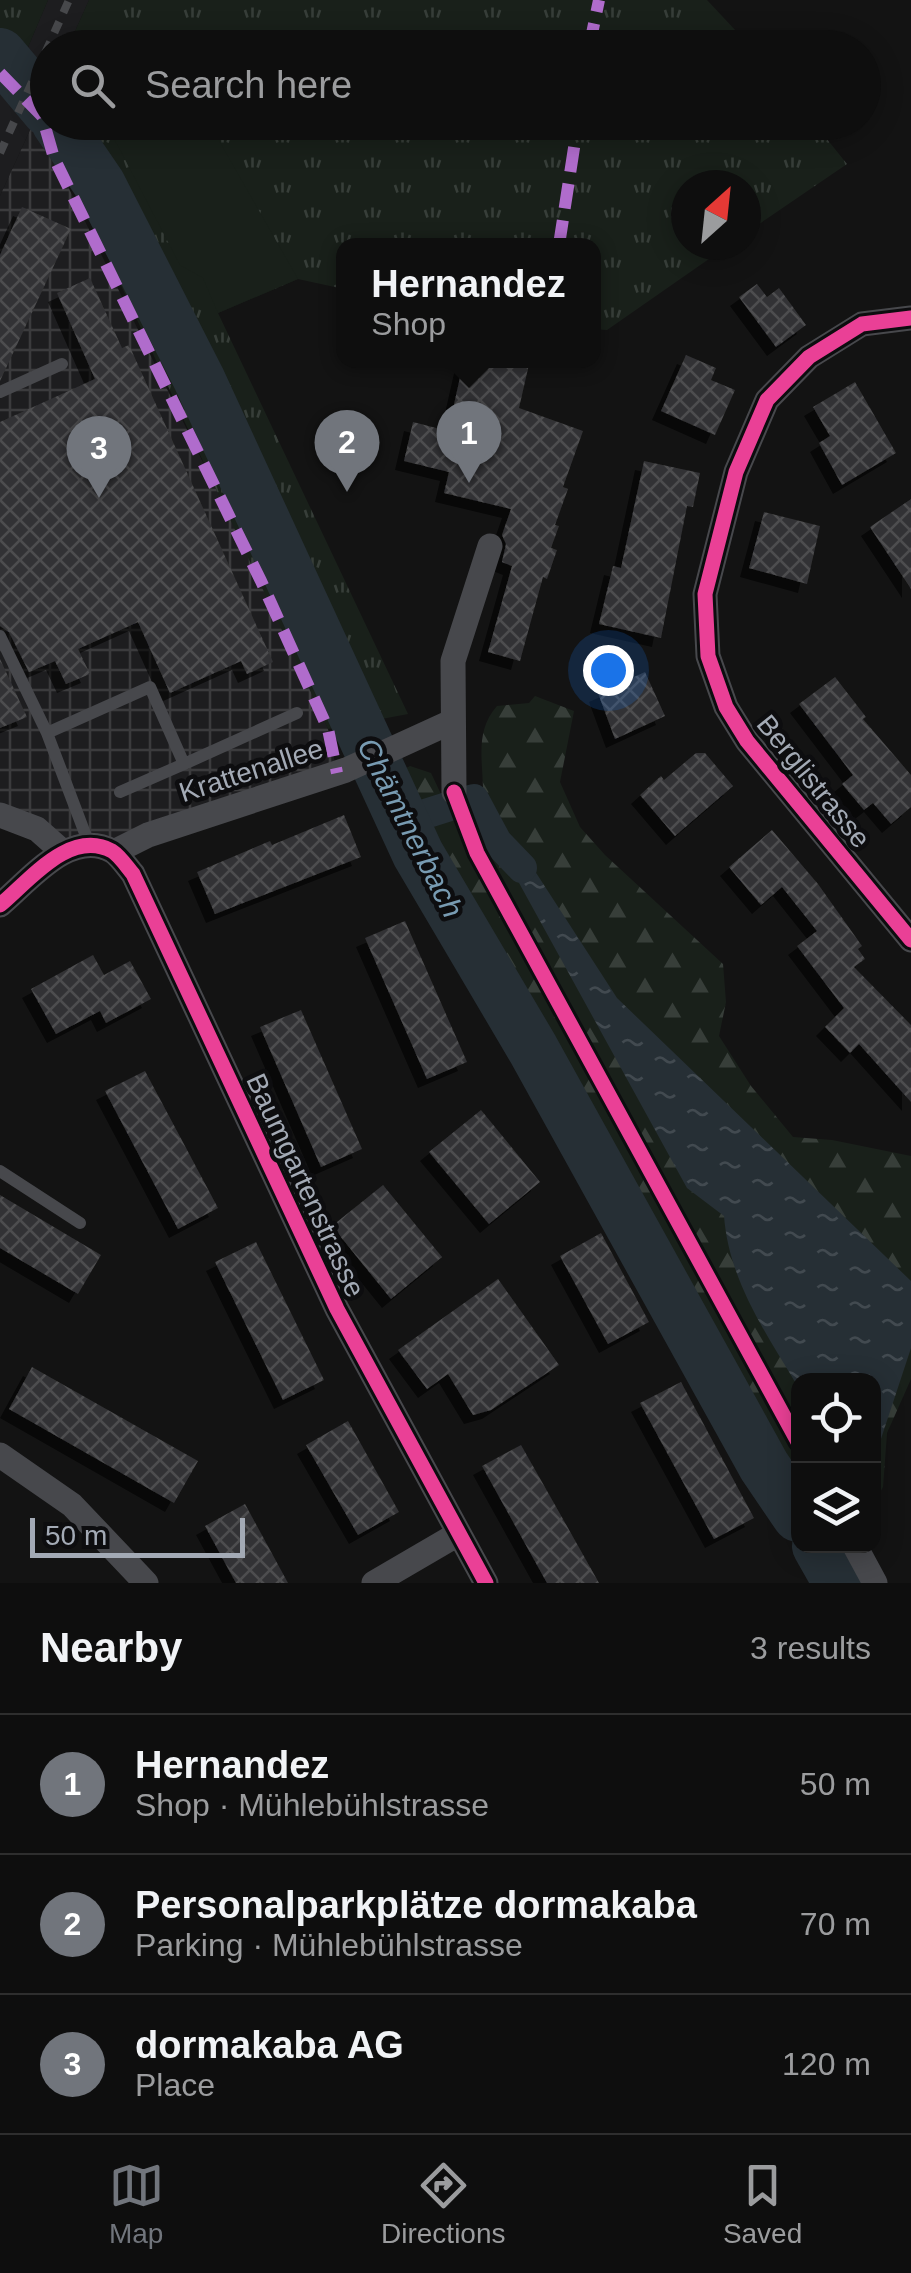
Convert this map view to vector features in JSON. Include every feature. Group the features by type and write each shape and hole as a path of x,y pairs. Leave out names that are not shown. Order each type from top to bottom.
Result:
{"street":[{"name":"Berglistrasse","path":"911,318 862,324 809,357 767,400 736,472 705,594 708,656 726,707 747,741 911,940"},
{"path":"454,792 453,661 490,546"},
{"name":"Krattenallee","path":"102,848 347,770 451,722"},
{"path":"0,815 37,828 63,852"},
{"path":"0,905 63,852 102,848"},
{"name":"Baumgartenstrasse","path":"102,848 133,874 337,1309 486,1583"},
{"path":"0,1455 72,1505 146,1583"},
{"path":"374,1583 458,1534"},
{"path":"859,1553 875,1583"}],"lane":[{"path":"0,392 62,364"},
{"path":"0,636 102,848"},
{"path":"47,734 150,687 184,764"},
{"path":"120,792 297,713"},
{"path":"0,1172 80,1223"}],"shaded area":[{"path":"48,0 89,0 76,30 35,30"},
{"path":"0,73 30,104 30,130 0,196"},
{"path":"30,130 30,140 49,140 54,158 261,581 328,729 337,773 148,835 63,852 0,815 0,196"}],"green space":[{"path":"0,0 48,0 35,30 30,30 26,52 30,54 30,104 0,73"},
{"path":"89,0 707,0 735,30 76,30"},
{"path":"53,140 828,140 847,164 761,223 761,170 671,170 671,260 707,260 607,330 601,330 601,238 336,238 336,287 298,279 218,313 408,714 328,729"},
{"path":"115,140 219,140 298,279 218,313 203,278 180,265"},
{"path":"535,696 574,711 560,782 580,827 723,964 726,1002 719,1036 751,1086 793,1137 832,1140 911,1156 911,1379 887,1433 881,1491 881,1373 791,1373 791,1429 477,853 454,792 483,787 483,734 497,706 529,703"},
{"path":"410,766 431,773 483,883 791,1441 791,1506 764,1466 533,1049 418,854 384,780"}],"water":[{"path":"531,865 617,998 911,1281 911,1348 881,1439 881,1373 791,1375 741,1284 724,1216 687,1188 513,872"}],"building":[{"path":"22,207 71,229 0,381 0,255"},
{"path":"90,278 122,348 129,345 273,662 247,674 241,661 170,693 138,622 78,649 90,674 66,684 55,661 29,672 9,632 0,626 0,422 95,379 57,293"},
{"path":"757,284 767,297 779,288 806,325 776,347 739,297"},
{"path":"686,355 716,368 711,380 735,390 715,435 661,411"},
{"path":"462,368 528,368 519,408 583,431 563,487 568,489 551,548 557,550 547,579 543,577 520,661 488,652 512,566 502,562 506,544 502,535 511,509 444,493 449,472 404,461 413,422 448,431"},
{"path":"855,382 896,453 842,485 819,443 830,436 813,407"},
{"path":"644,461 700,473 693,507 687,506 661,638 599,624 613,566 621,568"},
{"path":"911,499 911,589 870,527"},
{"path":"764,512 820,526 807,584 749,568"},
{"path":"0,659 27,717 0,728"},
{"path":"645,672 665,716 615,739 598,693"},
{"path":"835,677 866,717 863,719 911,775 911,807 891,824 873,803 864,810 842,784 853,775 799,704"},
{"path":"696,753 705,753 733,786 675,836 640,795"},
{"path":"344,815 361,857 215,914 197,872"},
{"path":"772,830 818,884 862,946 858,949 865,959 854,967 911,1025 911,1102 859,1044 850,1053 825,1027 844,1008 797,946 817,931 782,887 761,905 729,867"},
{"path":"405,921 467,1062 427,1079 365,938"},
{"path":"93,955 104,975 130,961 151,999 106,1023 100,1011 56,1034 31,989"},
{"path":"301,1010 362,1149 321,1167 260,1027"},
{"path":"145,1071 218,1208 178,1229 105,1091"},
{"path":"481,1110 540,1182 489,1224 429,1152"},
{"path":"383,1185 442,1257 391,1299 332,1226"},
{"path":"0,1195 101,1255 78,1294 0,1248"},
{"path":"601,1233 649,1322 608,1344 560,1256"},
{"path":"256,1242 324,1380 283,1400 215,1262"},
{"path":"498,1279 559,1365 491,1410 473,1415 448,1374 427,1389 398,1350"},
{"path":"32,1367 198,1461 174,1503 9,1409"},
{"path":"681,1382 754,1518 714,1539 640,1403"},
{"path":"348,1421 399,1512 358,1535 306,1445"},
{"path":"521,1445 599,1583 547,1583 482,1466"},
{"path":"245,1504 288,1583 236,1583 205,1526"}],"waterway":[{"name":"Chämtnerbach","path":"0,54 30,90"},
{"name":"Chämtnerbach","path":"69,140 100,185 199,379 418,854 533,1049 764,1466 791,1506"},
{"path":"466,801 474,799 497,842 522,868"},
{"path":"403,821 447,807"},
{"name":"Chämtnerbach","path":"822,1553 839,1583"}],"railway":[{"path":"55,30 69,0"},
{"path":"0,153 30,86"}],"marked path":[{"path":"593,30 599,0"},
{"path":"0,73 30,104"},
{"path":"49,140 54,158 261,581 328,729 337,773"},
{"path":"560,238 575,140"}],"cycle path":[{"path":"911,318 862,324 809,357 767,400 736,472 705,594 708,656 726,707 747,741 911,940"},
{"path":"454,792 477,853 791,1429"},
{"path":"0,905 51,860 81,846 112,851 133,874 337,1309 486,1583"}],"place":[{"name":"Hernandez","path":"469,483"},
{"name":"Personalparkplätze dormakaba","path":"347,492"},
{"name":"dormakaba AG","path":"99,498"}]}
